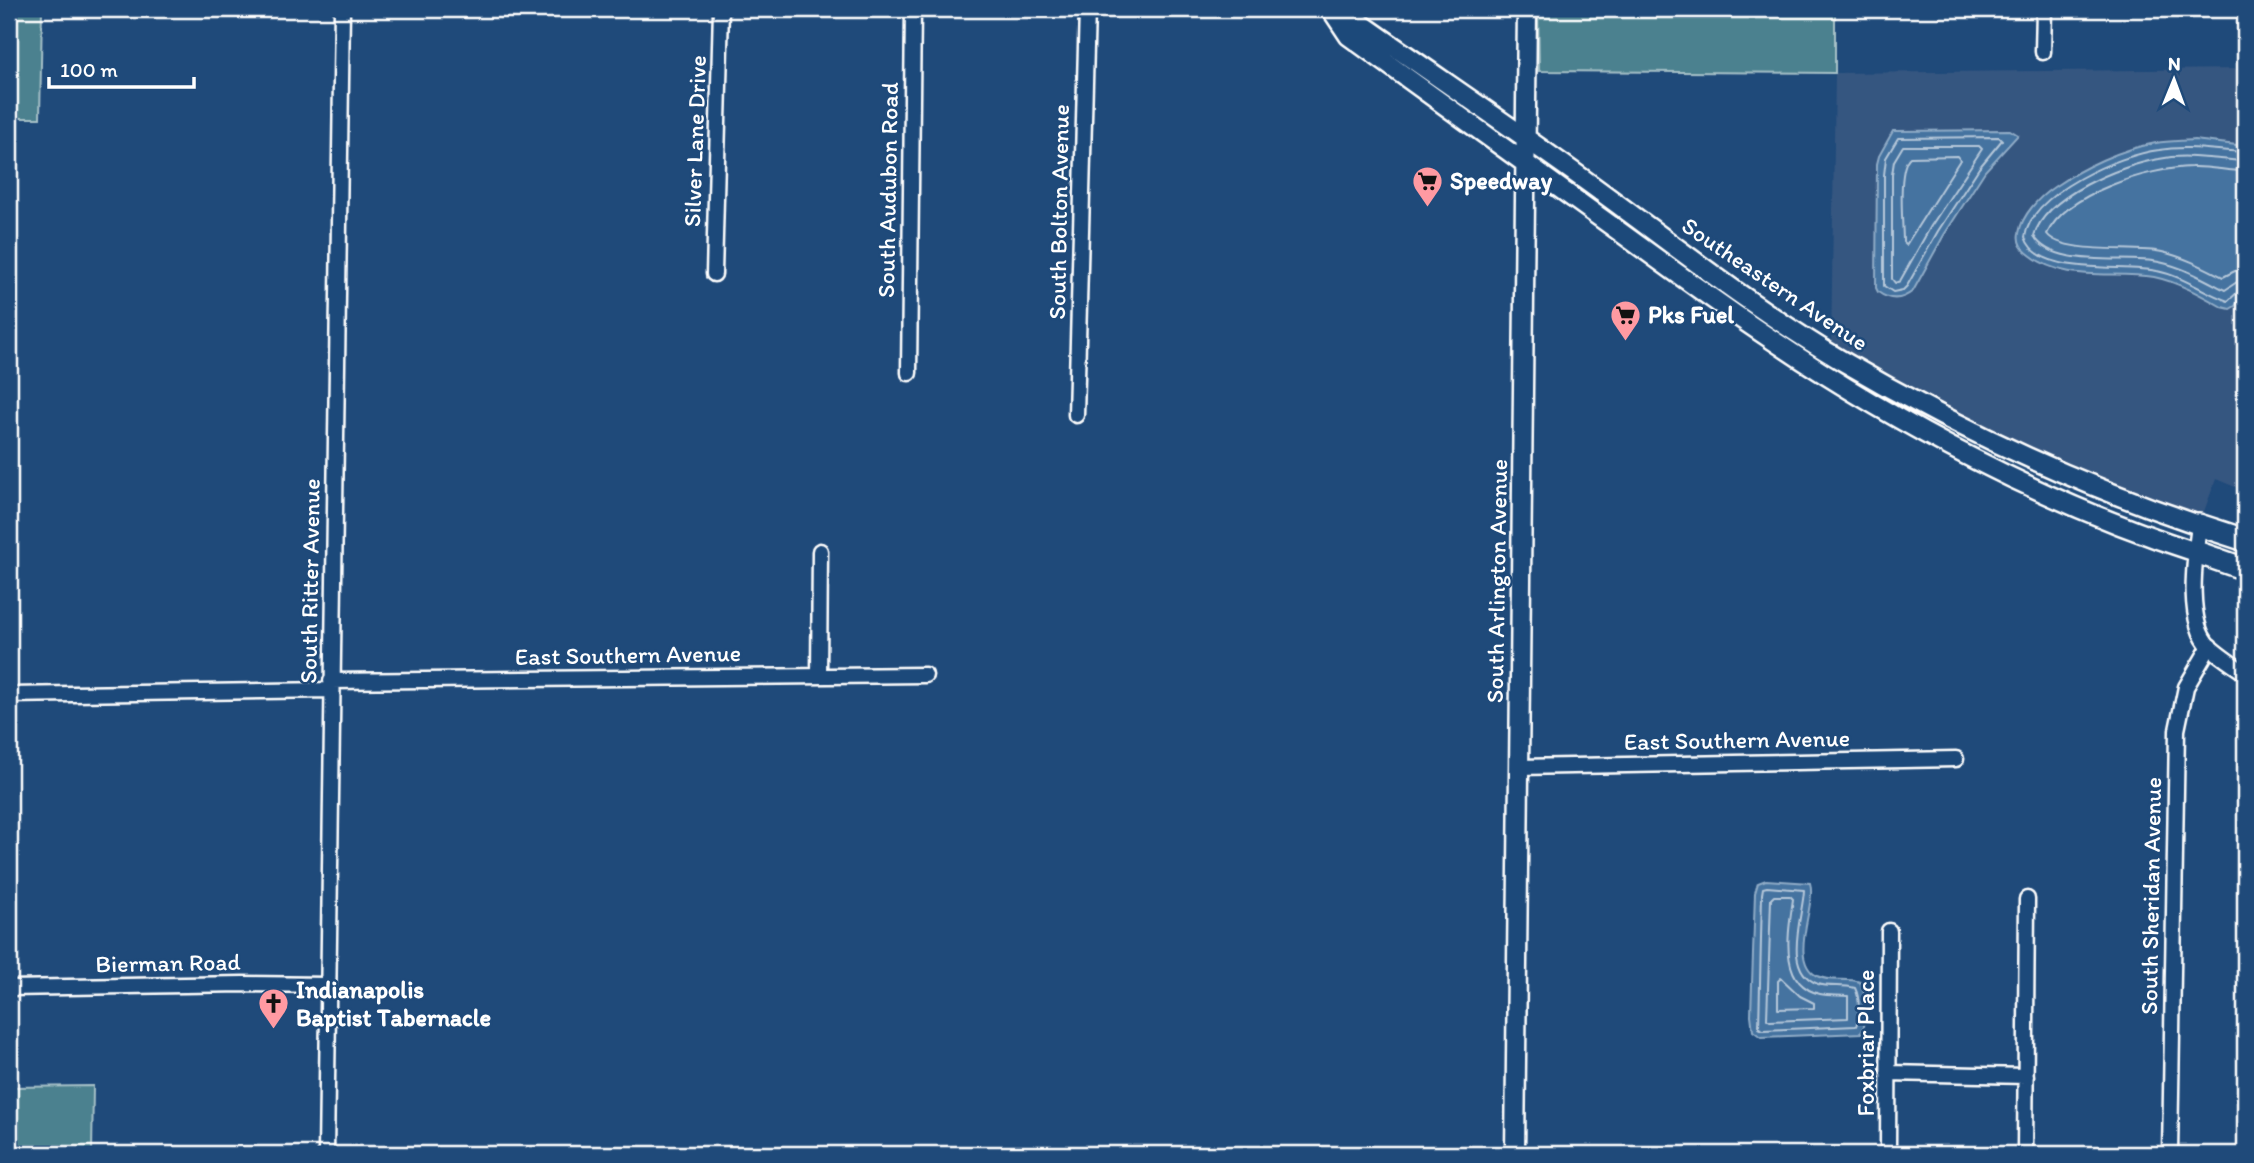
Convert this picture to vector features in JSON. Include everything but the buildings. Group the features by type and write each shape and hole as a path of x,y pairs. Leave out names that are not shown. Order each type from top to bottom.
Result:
{"highway":[{"path":"2199,526 2245,540"},
{"path":"2196,552 2245,569"}],"main road":[{"name":"South Arlington Avenue","path":"1514,1154 1527,9"},
{"name":"Southeastern Avenue","path":"1331,10 1360,22 1771,316 1838,358 1939,414 2042,464 2114,495 2199,526"},
{"name":"Southeastern Avenue","path":"1331,10 1349,36 1738,316 1851,390 2024,482 2196,552"}],"street":[{"name":"South Ritter Avenue","path":"326,1154 342,9"},
{"name":"Silver Lane Drive","path":"714,274 721,9"},
{"name":"South Audubon Road","path":"909,373 913,9"},
{"name":"South Bolton Avenue","path":"1076,415 1087,9"},
{"path":"2043,9 2043,52"},
{"path":"2199,526 2196,552 2198,625 2210,646 2245,673"},
{"path":"819,676 820,551"},
{"name":"South Sheridan Avenue","path":"2170,1154 2177,730 2186,687 2210,646"},
{"name":"East Southern Avenue","path":"9,695 331,685 925,675"},
{"name":"East Southern Avenue","path":"1519,767 1956,758"},
{"path":"2025,1154 2027,899"},
{"name":"Foxbriar Place","path":"1888,1154 1889,931"},
{"name":"Bierman Road","path":"9,988 328,985"},
{"path":"1888,1073 2026,1076"}],"shaded area":[{"path":"2245,69 2245,491 2216,479 2199,525 1831,354 1835,73"}],"green space":[{"path":"9,9 42,9 40,118 9,118"},
{"path":"1538,9 1835,9 1835,73 1539,71"},
{"path":"93,1086 92,1154 9,1154 9,1087"}],"water":[{"path":"2010,130 2018,135 1985,171 1944,235 1913,291 1896,298 1878,292 1877,164 1893,131"},
{"path":"2194,140 2245,146 2245,292 2235,306 2230,309 2222,307 2181,286 2154,277 2089,274 2058,269 2044,264 2021,246 2019,233 2027,213 2043,196 2065,180 2129,150 2156,143"},
{"path":"1766,880 1810,883 1804,958 1808,968 1817,976 1860,982 1866,1008 1861,1033 1761,1037 1753,1031 1751,1015 1755,893 1758,883"}],"place":[{"name":"Speedway","path":"1427,208"},
{"name":"Pks Fuel","path":"1625,342"},
{"name":"Indianapolis Baptist Tabernacle","path":"273,1031"}]}
